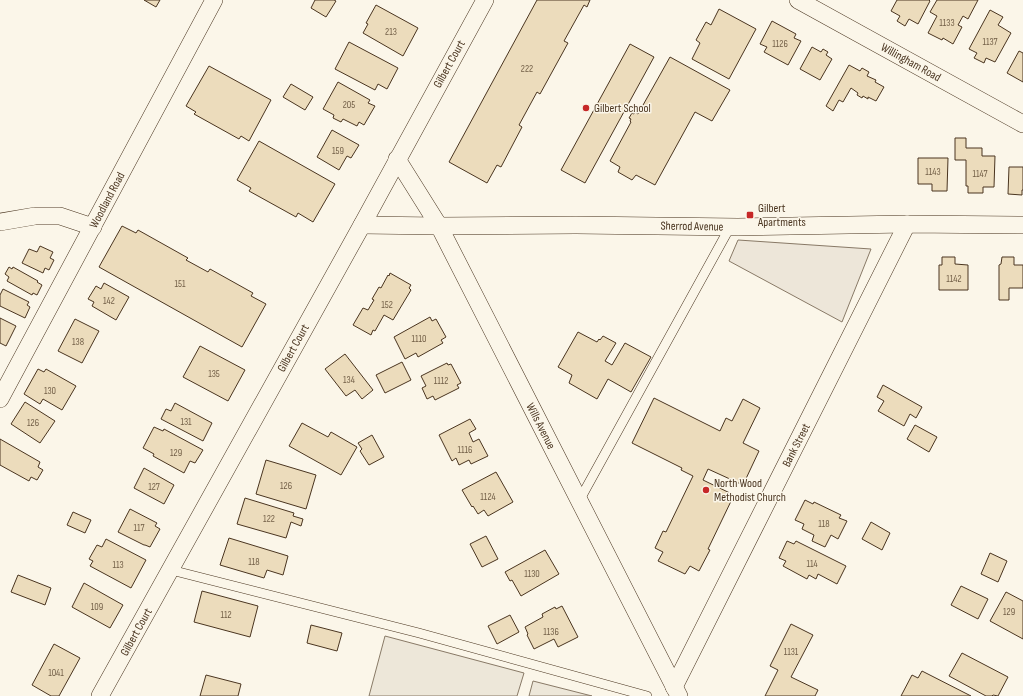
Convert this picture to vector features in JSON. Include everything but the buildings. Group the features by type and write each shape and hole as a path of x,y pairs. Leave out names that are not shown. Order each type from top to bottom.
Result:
{"street":[{"name":"Woodland Road","path":"0,399 214,0"},
{"name":"Gilbert Court","path":"100,696 362,225 484,0"},
{"name":"Willingham Road","path":"798,0 1023,124"},
{"name":"Wills Avenue","path":"397,159 438,226 677,692"},
{"path":"0,222 35,216 60,216 93,227"},
{"name":"Sherrod Avenue","path":"362,225 730,227 907,224 1023,225"},
{"name":"Bank Street","path":"677,692 907,224"}],"lane":[{"path":"579,501 730,227"},
{"path":"171,570 419,632 647,696"}],"shaded area":[{"path":"738,240 871,249 842,322 729,261"},
{"path":"385,636 524,673 517,696 369,696"},
{"path":"533,681 592,696 529,696"}],"place":[{"name":"Gilbert School","path":"586,108"},
{"name":"Gilbert Apartments","path":"750,215"},
{"name":"North Wood Methodist Church","path":"706,490"}]}
